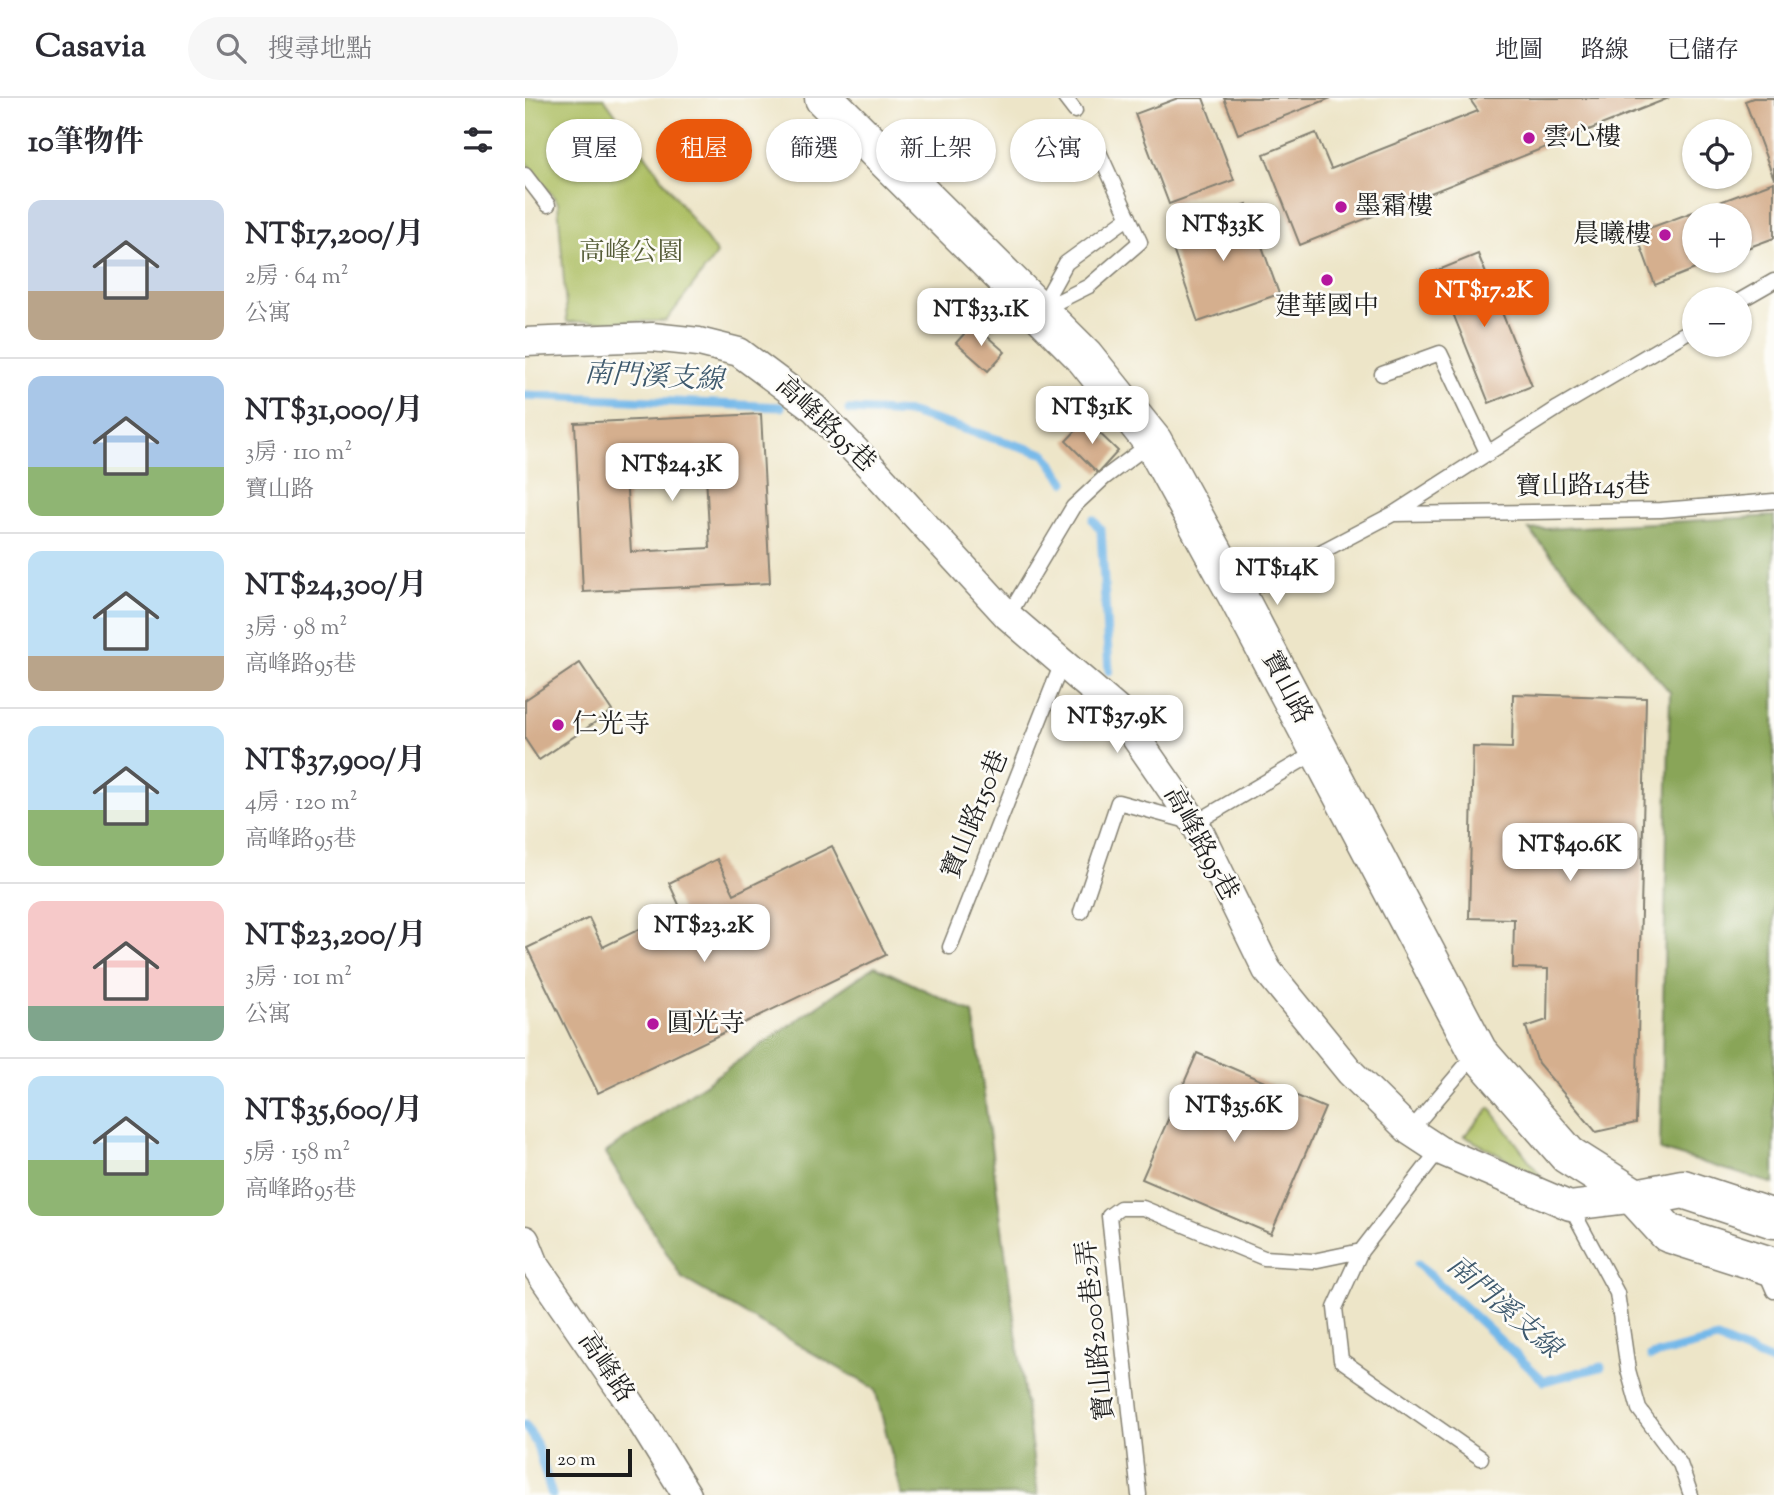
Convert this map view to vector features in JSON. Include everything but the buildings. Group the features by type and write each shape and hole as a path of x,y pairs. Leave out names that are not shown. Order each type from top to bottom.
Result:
{"street":[{"name":"寶山路","path":"824,98 1034,319 1084,356 1109,397 1153,442 1237,595 1478,1052 1568,1155 1636,1198 1668,1233 1770,1274"},
{"name":"高峰路95巷","path":"525,342 652,337 699,342 739,352 814,408 1008,616 1116,709 1195,824 1267,970 1350,1072 1410,1131 1439,1150 1570,1206"},
{"path":"1570,1206 1683,1189 1774,1219"},
{"name":"高峰路","path":"525,1240 535,1265 630,1403 687,1495"}],"lane":[{"path":"1065,98 1075,111"},
{"path":"1034,319 1089,286 1140,242 1106,167"},
{"path":"525,175 548,205"},
{"path":"1034,319 1066,264 1129,217"},
{"path":"1752,294 1774,281"},
{"name":"寶山路145巷","path":"1237,595 1393,514 1558,408 1682,335"},
{"path":"1382,374 1440,353 1487,454"},
{"path":"1008,616 1073,507 1104,478 1153,442"},
{"name":"寶山路145巷","path":"1393,514 1661,510 1774,501"},
{"name":"寶山路150巷","path":"950,947 1062,663"},
{"path":"1081,912 1118,802 1195,824 1319,751"},
{"path":"1410,1131 1478,1052"},
{"path":"1439,1150 1361,1251 1335,1308 1341,1360 1481,1458"},
{"path":"1570,1206 1617,1293 1627,1370 1639,1409 1680,1464 1691,1495"},
{"name":"寶山路200巷2弄","path":"1139,1495 1109,1216 1120,1208 1143,1208 1264,1258 1313,1261 1361,1251"}],"green space":[{"name":"高峰公園","path":"525,98 604,98 619,119 546,119 546,182 642,182 642,150 656,170 656,182 665,182 717,254 666,321 567,322 558,203 525,161"},
{"path":"1774,516 1774,1184 1660,1150 1670,692 1529,530"},
{"path":"875,966 973,1013 1038,1495 902,1495 875,1389 682,1278 605,1153"},
{"path":"1490,1108 1543,1179 1464,1136"}],"waterway":[{"name":"南門溪支線","path":"525,395 781,407"},
{"name":"南門溪支線","path":"849,410 911,413 1045,454 1065,482"},
{"name":"南門溪支線","path":"1093,520 1101,530 1109,671"},
{"name":"南門溪支線","path":"1418,1264 1544,1381 1601,1367"},
{"name":"南門溪支線","path":"1651,1356 1717,1339 1774,1363"},
{"path":"525,1425 536,1443 552,1495"}],"place":[{"name":"雲心樓","path":"1529,138"},
{"name":"墨霜樓","path":"1341,207"},
{"name":"晨曦樓","path":"1665,235"},
{"name":"建華國中","path":"1327,280"},
{"name":"仁光寺","path":"558,725"},
{"name":"圓光寺","path":"653,1024"}]}
